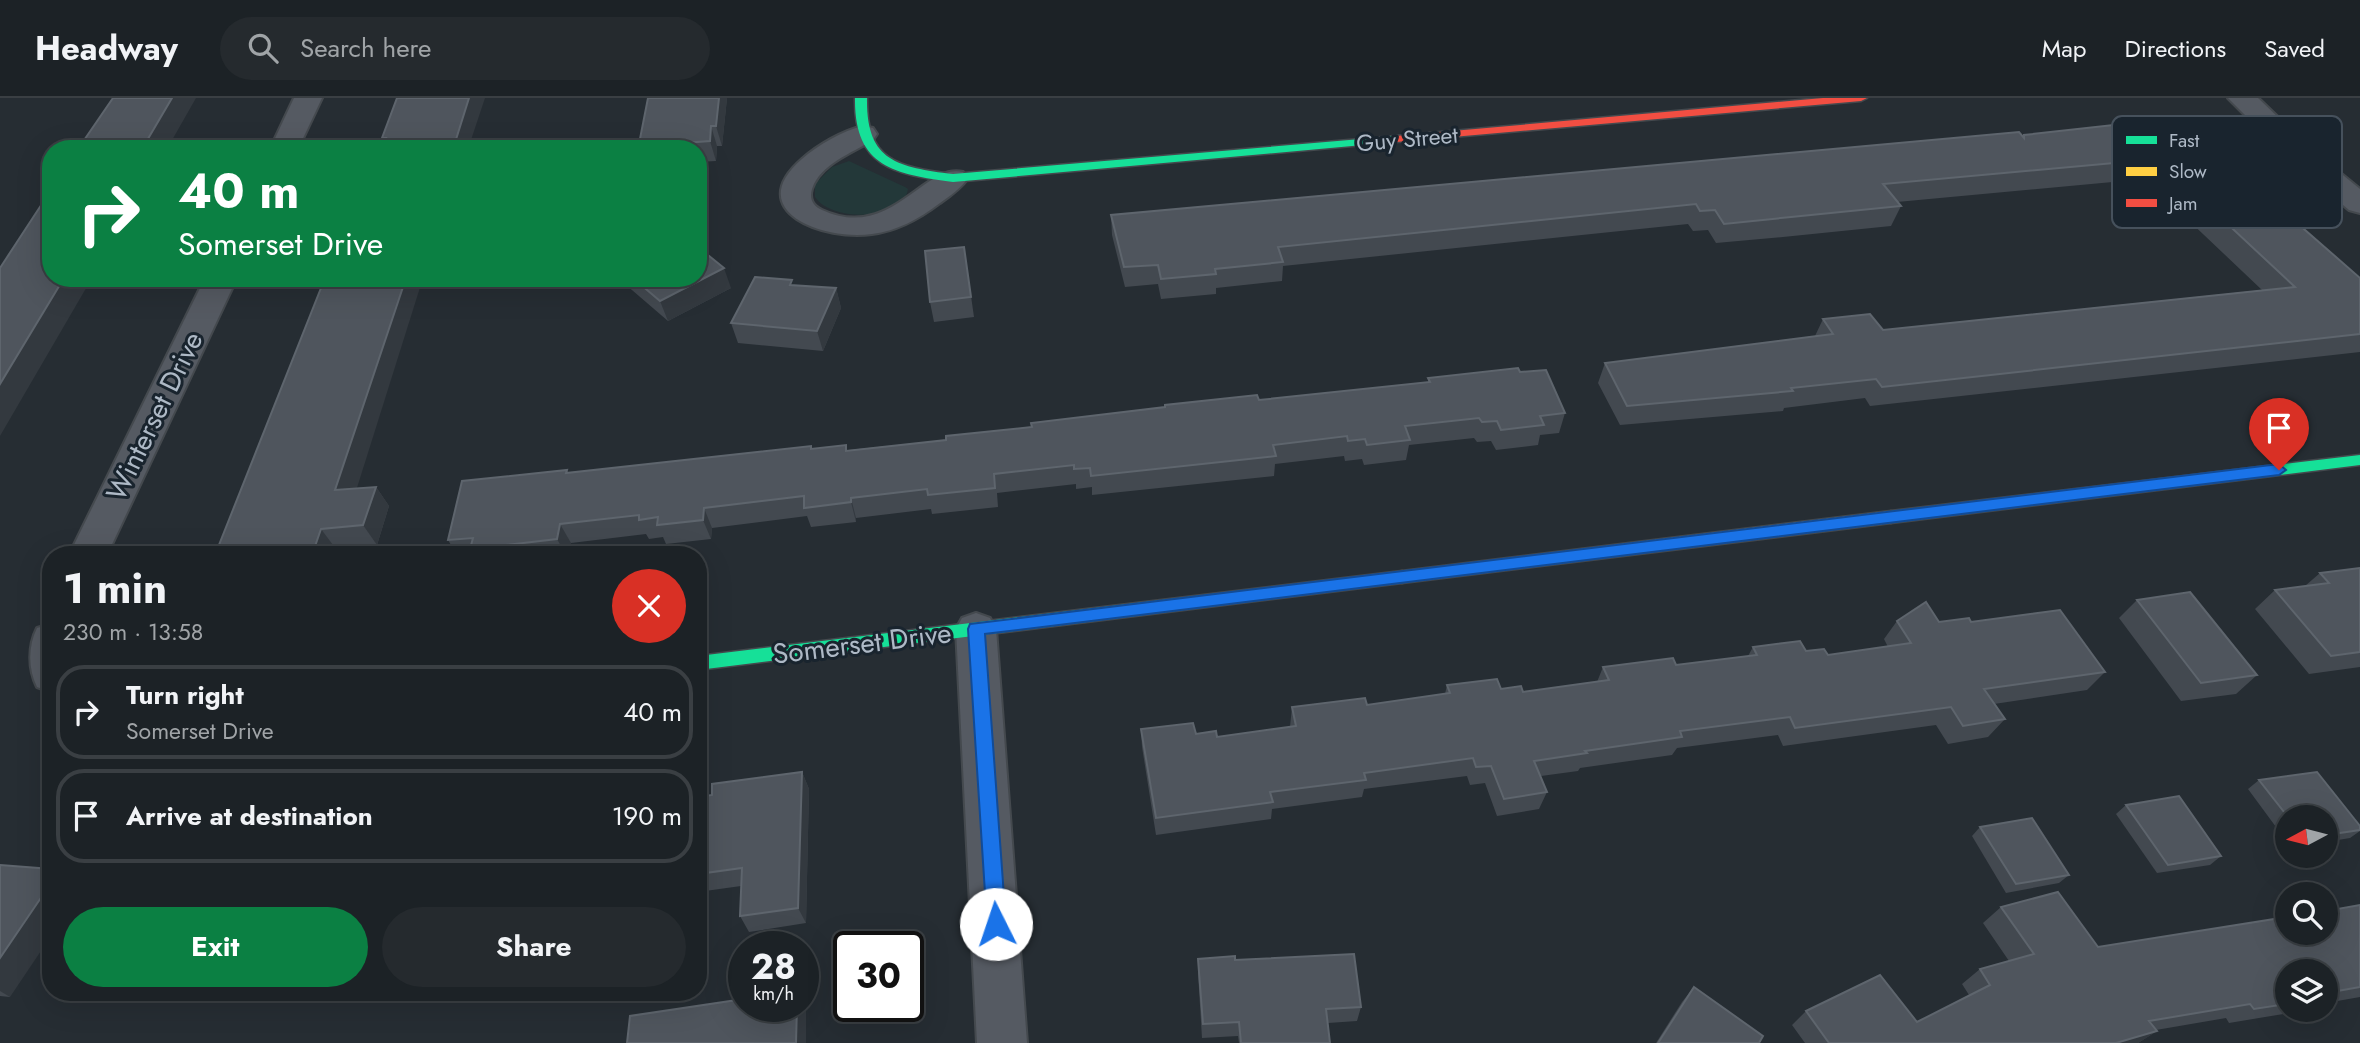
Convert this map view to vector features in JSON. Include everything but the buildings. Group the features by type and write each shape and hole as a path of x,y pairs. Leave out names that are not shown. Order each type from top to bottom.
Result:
{"street":[{"path":"288,140 308,98"},
{"path":"861,98 863,134 804,174 795,195 799,206 808,215 820,222 837,226 873,226 907,212 953,178"},
{"name":"Guy Street","path":"863,134 871,148 886,159 913,171 953,178 1861,98"},
{"path":"2242,98 2261,116"},
{"path":"2342,189 2360,204"},
{"name":"Winterset Drive","path":"92,546 217,287"},
{"name":"Somerset Drive","path":"707,662 2360,460"},
{"path":"976,629 1002,1043"}],"green space":[{"path":"849,161 908,189 903,200 894,208 866,215 836,211 823,205 815,197 815,184 832,167"}],"traffic: fast":[{"path":"861,98 863,132 877,154 900,167 953,178 1396,139"},
{"path":"1891,517 2360,460"},
{"path":"707,662 1402,577"}],"traffic: slow":[{"path":"1402,577 1891,517"}],"traffic: jam":[{"path":"1396,139 1861,98"}],"route":[{"path":"996,924 976,629 2279,470"}]}
